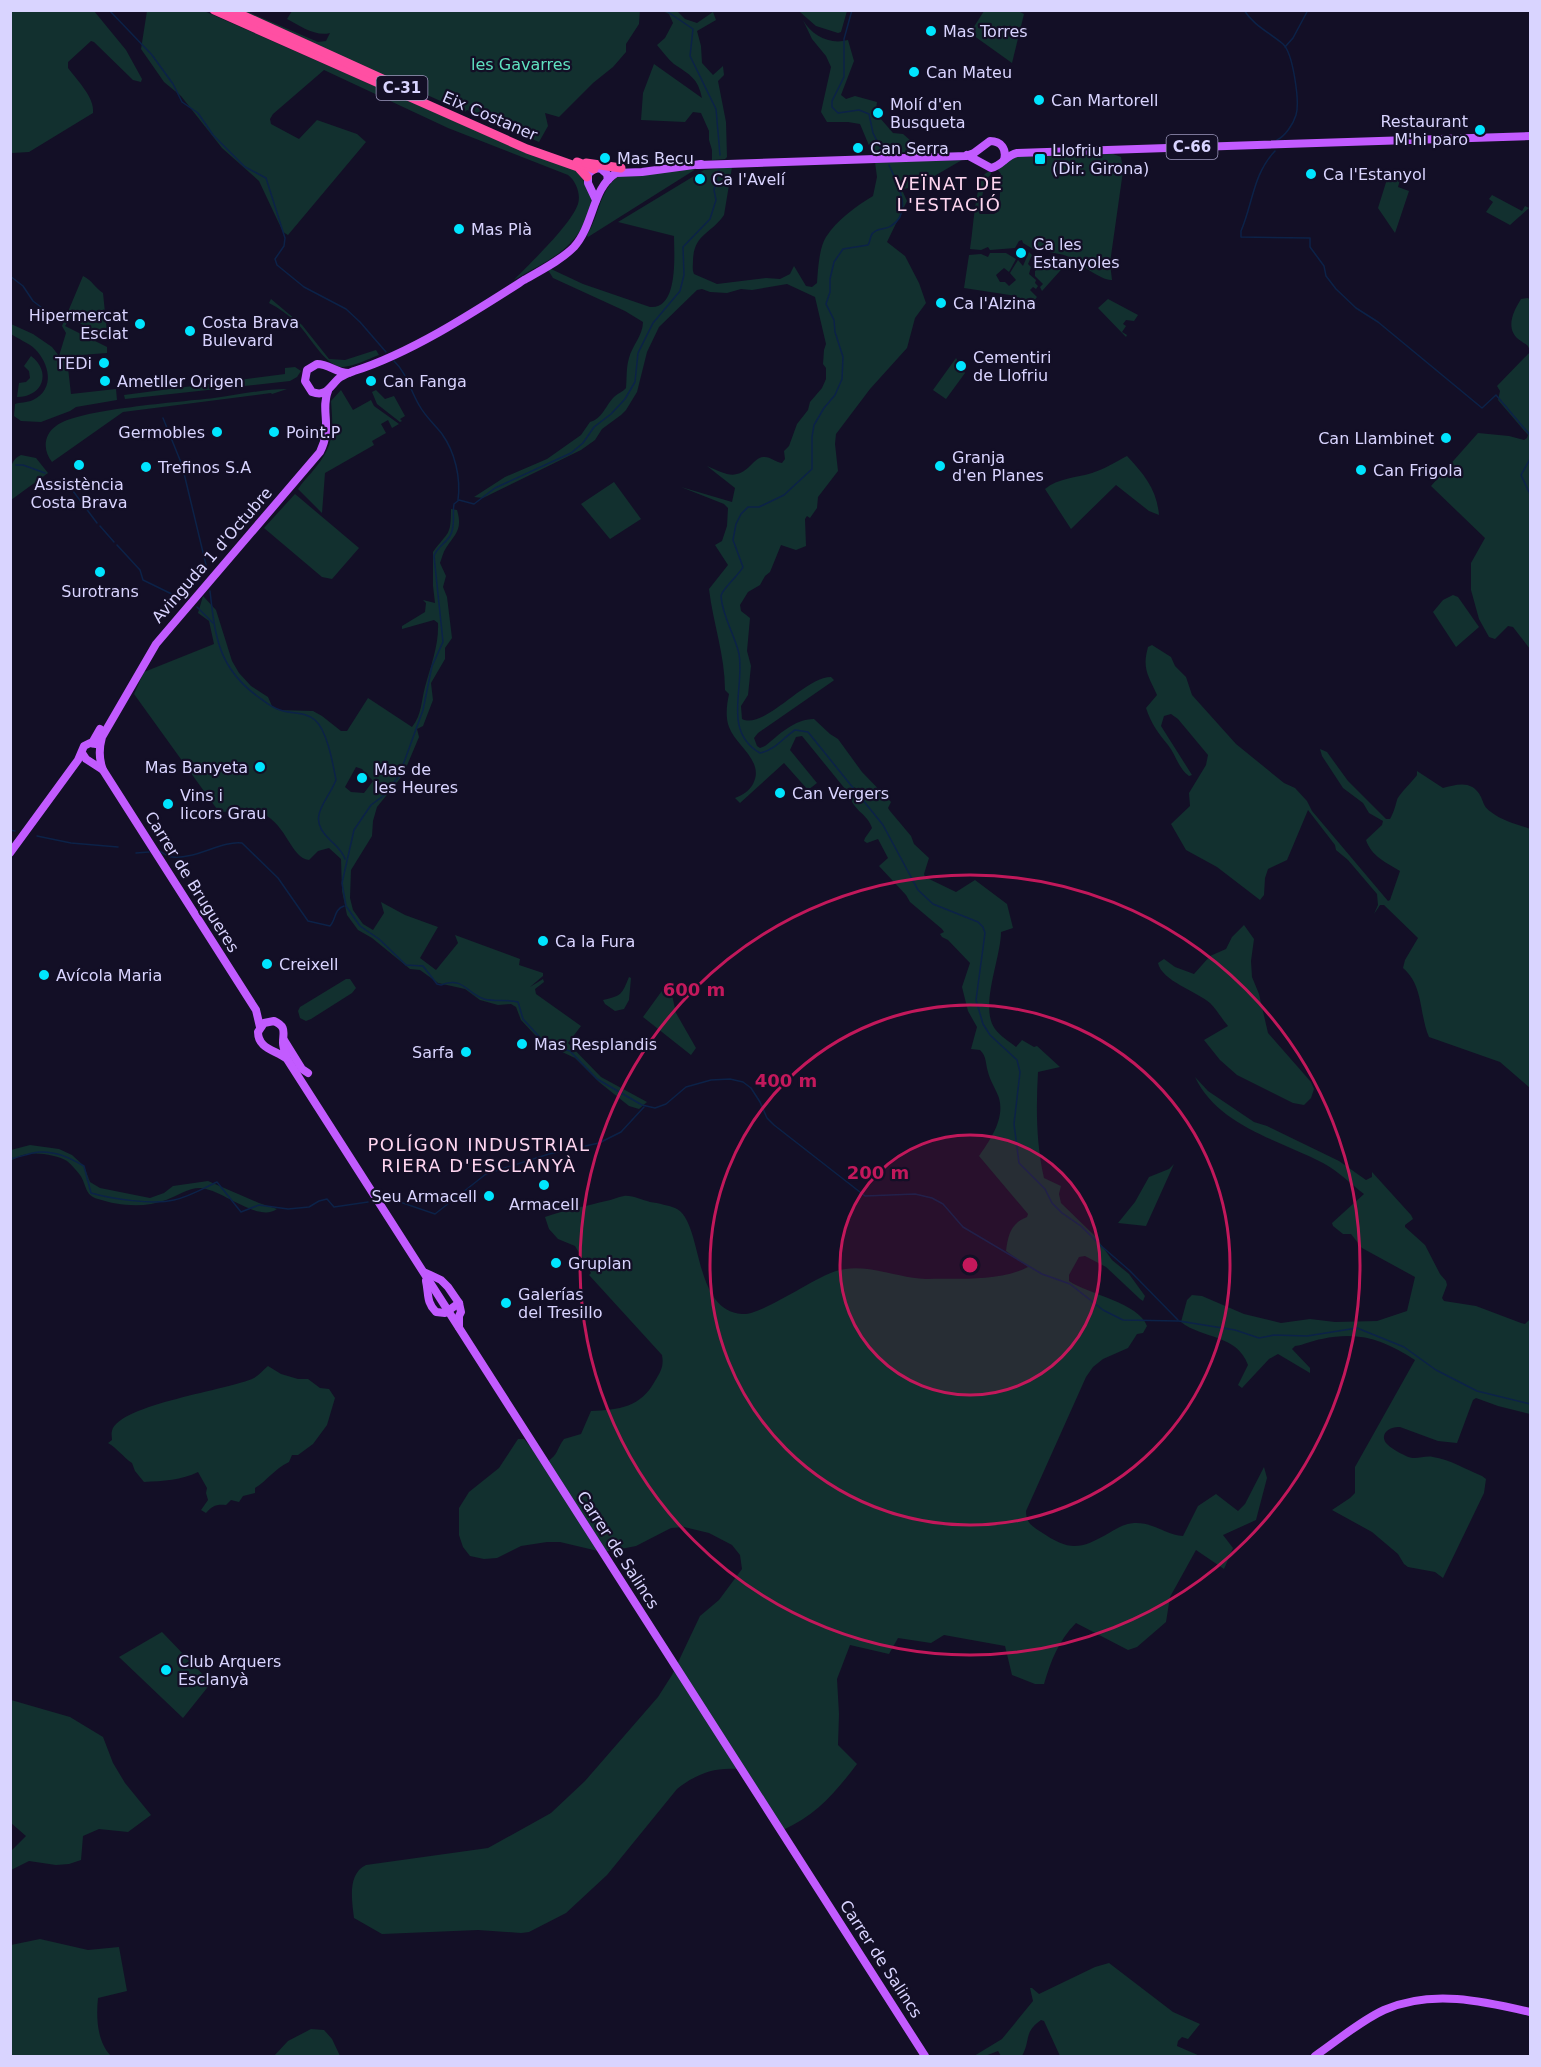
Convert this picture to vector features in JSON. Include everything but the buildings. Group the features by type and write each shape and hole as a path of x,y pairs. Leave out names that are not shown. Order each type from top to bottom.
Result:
{"highway":[{"name":"Eix Costaner","path":"214,10 519,146 578,167 589,182"},
{"name":"Eix Costaner","path":"231,10 514,139 594,169"},
{"path":"575,161 621,168"}],"main road":[{"name":"C-66","path":"1017,153 1530,136"},
{"path":"331,388 335,379 328,366 314,365 308,370 305,382 308,389 314,393 322,393 331,388 349,373 404,351 483,306 561,257 581,238 591,219 605,180 621,168 967,155 986,142 994,141 1017,153"},
{"path":"981,147 979,158 982,163"},
{"path":"1004,148 1004,160"},
{"path":"967,155 987,167 996,167 1017,153"},
{"path":"605,180 620,172 650,171 702,164"},
{"name":"C-31","path":"589,182 597,189 605,180 600,168 594,169"},
{"path":"594,169 589,182 596,200"},
{"path":"332,370 349,373"},
{"name":"Avinguda 1 d'Octubre","path":"100,736 144,651 320,452 327,432 325,400 331,388"},
{"name":"Avinguda 1 d'Octubre","path":"219,566 315,449 321,437 322,425 319,399 314,393"},
{"name":"Avinguda 1 d'Octubre","path":"100,736 149,654 200,588"},
{"path":"100,736 84,746 87,758 103,770"},
{"path":"100,736 103,770"},
{"path":"10,855 76,767 87,758 97,759 100,752 97,745 92,743"},
{"name":"Carrer de Brugueres","path":"103,770 256,1010 270,1021"},
{"name":"Carrer de Brugueres","path":"256,1010 260,1028"},
{"path":"270,1021 282,1026 285,1033 283,1041 287,1059 259,1041 260,1028 270,1021"},
{"path":"270,1049 277,1047 283,1041"},
{"path":"283,1041 302,1069 308,1073"},
{"name":"Carrer de Salincs","path":"287,1059 925,2056"},
{"path":"423,1272 445,1283 460,1308 458,1326 430,1306 428,1287 423,1272"},
{"path":"428,1299 445,1283"},
{"path":"436,1312 445,1313 460,1308"},
{"path":"1315,2056 1372,2017 1407,2002 1440,1997 1529,2012"}],"green space":[{"path":"11,10 94,11 126,50 142,79 141,82 133,80 91,41 68,62 68,68 88,95 93,113 29,152 12,153 10,149"},
{"name":"les Gavarres","path":"640,10 639,24 626,44 626,52 559,117 545,113 548,126 539,142 467,110 465,112 240,11 246,11 318,42 326,41 330,33 314,32 287,19 292,11"},
{"path":"147,11 204,11 536,157 575,169 579,172 592,199 581,229 564,249 514,280 574,213 579,196 571,178 448,128 324,70 273,114 270,119 271,124 299,139 317,120 357,134 366,142 288,235 283,232 259,181 222,148 181,96 164,82 141,49"},
{"path":"663,11 677,11 685,19 697,23 713,12 716,20 697,31 702,63 713,75 723,66 724,75 718,81 726,122 727,157 725,159 712,160 709,131 701,113 693,112 685,122 641,120 643,93 654,64 702,98 692,78 672,62 657,45 665,38 673,23 669,14"},
{"path":"847,11 841,32 816,26 800,12"},
{"path":"984,11 1018,11 1024,14 1012,63 970,33"},
{"path":"803,20 811,31 822,38 835,41 848,40 854,61 841,95 846,99 855,96 877,102 875,116 880,118 893,133 903,134 911,141 915,151 873,155 860,124 827,122 821,112 831,67 826,56 812,39"},
{"path":"1113,154 1121,157 1123,171 1110,263 1112,280 1097,275 1065,255 1037,247 1033,249 1022,240 1015,248 970,249 980,182 983,176 991,171 985,181 979,213 994,214 999,211 1001,174 998,170 1011,157"},
{"path":"962,160 924,182 902,190 907,201 887,242 905,256 926,303 915,318 907,348 870,389 836,434 838,471 818,497 817,508 810,518 807,516 805,519 806,546 796,550 781,545 770,572 760,585 748,592 740,605 741,611 750,618 747,651 751,666 748,695 741,706 742,719 751,720 762,717 809,685 820,679 831,677 833,681 758,733 754,738 757,746 760,748 765,746 793,725 814,719 838,739 862,772 891,802 888,808 890,811 911,836 914,844 929,858 925,877 956,892 975,880 1007,904 1013,928 1001,932 989,1008 991,1020 997,1032 1016,1047 1022,1040 1034,1047 1037,1046 1060,1067 1038,1072 1037,1125 1044,1178 1061,1186 1059,1194 1061,1203 1095,1236 1112,1260 1129,1274 1145,1296 1143,1301 1106,1267 1085,1256 1079,1257 1069,1275 1069,1281 1124,1305 1142,1318 1147,1326 1143,1333 1137,1334 1128,1348 1103,1359 1086,1377 1026,1511 1028,1521 1059,1543 1075,1546 1090,1543 1121,1526 1134,1523 1183,1536 1198,1506 1216,1494 1238,1511 1245,1504 1264,1467 1267,1478 1256,1520 1223,1535 1233,1548 1224,1569 1196,1550 1170,1597 1166,1622 1137,1647 1128,1650 1076,1623 1064,1637 1056,1652 1044,1684 1035,1684 1012,1675 1005,1646 944,1635 931,1643 898,1638 889,1654 850,1645 837,1679 838,1745 857,1764 824,1802 795,1824 783,1830 768,1810 758,1802 738,1769 713,1770 691,1779 677,1789 607,1875 566,1913 529,1932 478,1930 382,1934 354,1918 352,1889 353,1881 360,1869 366,1865 488,1848 551,1813 585,1781 658,1697 672,1675 700,1616 719,1600 742,1569 740,1555 732,1545 709,1533 684,1527 671,1528 636,1546 611,1551 598,1551 560,1542 547,1542 521,1546 497,1558 484,1559 470,1556 463,1547 459,1535 459,1508 469,1492 499,1468 518,1439 524,1439 544,1464 555,1455 564,1439 581,1434 591,1411 620,1408 643,1397 655,1381 662,1365 662,1355 589,1275 591,1273 575,1246 558,1239 549,1229 545,1217 624,1196 675,1208 684,1216 691,1229 706,1282 714,1297 726,1309 742,1314 761,1309 826,1275 847,1269 869,1269 926,1279 964,1279 1004,1275 1028,1267 1006,1251 1011,1230 1028,1214 979,1156 995,1129 1000,1106 984,1055 980,1050 971,1049 977,1027 968,1011 962,987 970,963 948,940 942,937 940,934 944,932 942,929 910,902 879,866 888,858 878,839 867,843 864,841 872,828 870,823 802,736 796,737 790,750 817,783 808,790 784,763 740,803 735,798 750,789 756,776 753,761 729,727 727,710 729,694 725,690 723,664 709,589 728,565 715,545 722,541 727,526 728,508 724,504 681,487 732,502 735,488 707,466 730,475 740,473 762,457 782,463 785,459 784,451 789,446 797,424 826,379 826,368 823,364 826,344 815,297 787,284 752,290 741,289 727,293 697,290 659,327 647,352 637,392 626,410 602,429 595,440 581,450 483,498 474,497 505,477 547,459 581,435 590,422 598,418 614,397 626,388 629,358 643,322 625,311 553,278 548,270 551,269 583,284 650,307 659,306 666,300 673,279 674,236 618,222 704,170 732,167 724,215 696,245 693,260 694,274 717,284 766,278 780,279 790,274 794,266 806,286 812,287 817,283 820,253 826,237 847,214 873,196 877,177 875,162"},
{"path":"696,169 588,237 603,197 618,176"},
{"path":"1388,176 1400,180 1398,187 1409,191 1395,233 1378,208"},
{"path":"1492,195 1522,211 1525,206 1529,208 1510,225 1486,212 1493,202 1489,199"},
{"path":"1029,252 1032,255 1028,264 1031,267 1029,274 1036,280 1035,283 1038,286 1030,290 1037,297 1033,302 1010,295 964,288 969,255 981,254 988,257 990,253 1006,253 1016,259 1009,272 1004,268 996,275 1000,282 1005,282 1009,286 1016,280 1010,273 1018,260 1023,266"},
{"path":"1048,257 1068,262 1042,291 1040,287 1043,284 1035,276 1035,271"},
{"path":"83,276 103,293 107,332 100,334 70,318 65,326 107,347 107,353 68,356 71,394 116,389 117,400 76,407 41,422 21,421 14,416 15,404 31,401 40,395 45,389 48,376 44,361 35,349 11,334 11,324 33,334 52,347 59,356 66,333 62,326"},
{"path":"271,299 302,325 329,359 345,360 376,350 379,355 352,365 337,366 324,356 296,322 269,303"},
{"path":"1108,299 1138,315 1134,321 1126,320 1123,324 1126,326 1122,332 1127,335 1126,337 1098,308"},
{"path":"1521,299 1530,300 1530,351 1528,346 1516,337 1511,326 1513,315"},
{"path":"1530,352 1530,649 1513,627 1508,626 1495,639 1489,637 1479,619 1471,590 1471,563 1485,538 1431,486 1478,433 1524,440 1527,438 1528,435 1498,400 1500,391 1497,386"},
{"path":"31,356 41,369 42,383 33,393 17,397 19,383 26,382 30,378 29,371 24,366"},
{"path":"956,358 965,373 946,399 933,390"},
{"path":"295,367 301,371 290,381 125,399 124,395 285,374 285,368"},
{"path":"287,389 272,394 123,412 52,462 47,453 47,438 56,426 85,415 131,407"},
{"path":"341,390 353,410 371,400 374,406 399,424 392,428 388,420 381,424 386,433 372,441 374,445 325,473 322,513 298,489 327,451 332,428 331,401"},
{"path":"376,390 385,399 394,396 405,416 400,419 402,421 400,422 377,404 372,392"},
{"path":"21,455 36,458 48,473 11,500 11,468 16,458"},
{"path":"1127,456 1149,483 1156,498 1159,515 1149,511 1116,485 1071,529 1045,489 1061,480 1097,471"},
{"path":"614,482 641,519 610,539 581,504"},
{"path":"295,494 359,548 332,579 322,577 264,528"},
{"path":"451,509 457,510 459,527 440,563 446,576 443,587 447,597 452,638 445,648 445,659 431,683 433,700 423,726 417,729 419,737 403,775 377,807 372,836 351,870 350,898 353,910 363,924 373,930 384,913 381,902 405,915 438,927 420,958 436,970 458,943 455,935 520,959 519,965 543,973 543,976 530,987 543,979 544,982 535,989 536,994 581,1026 568,1043 601,1077 647,1102 639,1109 629,1106 599,1082 575,1058 545,1044 521,1020 516,1007 511,1004 498,1005 480,1000 465,989 438,983 420,970 410,969 372,938 358,930 347,915 342,891 341,859 329,848 318,851 309,860 303,858 278,826 258,812 219,812 134,694 144,672 214,644 209,621 198,613 203,596 216,610 232,661 239,673 251,686 268,697 272,706 278,710 313,711 341,731 347,731 368,698 412,727 419,713 434,655 438,623 434,620 402,629 402,626 425,612 426,603 423,600 435,603 433,552 448,533","holes":["356,767 362,769 373,781 364,793 351,792 345,787"]},
{"path":"1453,595 1458,597 1479,627 1456,647 1433,612 1443,600"},
{"path":"1152,645 1171,657 1175,666 1186,677 1192,695 1236,744 1284,783 1295,788 1307,801 1312,811 1388,901 1400,871 1376,855 1366,840 1382,825 1383,821 1369,813 1363,803 1343,788 1322,756 1320,749 1327,752 1348,781 1386,819 1390,819 1398,797 1417,775 1417,771 1443,788 1468,785 1477,791 1486,807 1495,815 1530,829 1530,1088 1500,1062 1429,1037 1415,983 1403,968 1418,938 1384,905 1380,905 1374,914 1378,905 1377,894 1348,860 1336,850 1335,845 1308,810 1287,860 1268,869 1264,895 1260,900 1217,867 1186,850 1171,824 1190,806 1189,793 1206,765 1208,755 1178,719 1171,714 1164,716 1161,726 1192,775 1189,776 1182,769 1153,723 1146,708 1157,695 1147,672 1148,647"},
{"path":"1244,925 1254,939 1251,961 1252,977 1259,994 1268,1033 1311,1082 1314,1089 1311,1098 1304,1105 1293,1103 1237,1075 1220,1060 1204,1040 1228,1026 1210,1003 1166,975 1158,963 1164,959 1175,967 1194,974 1210,956 1226,949 1232,937"},
{"path":"629,977 631,978 629,1000 624,1009 615,1011 603,1000 620,993"},
{"path":"346,979 350,979 356,988 352,993 311,1019 306,1021 300,1018 298,1011 300,1007"},
{"path":"667,987 672,995 676,1013 696,1048 691,1055 643,1017"},
{"path":"1195,1077 1208,1091 1254,1122 1339,1161 1366,1180 1372,1177 1372,1172 1411,1215 1413,1219 1405,1227 1425,1245 1446,1281 1447,1285 1442,1298 1444,1301 1476,1306 1525,1324 1530,1319 1530,1414 1476,1398 1473,1400 1457,1443 1438,1441 1400,1427 1390,1429 1385,1433 1386,1443 1406,1456 1439,1458 1486,1479 1484,1493 1443,1578 1435,1572 1408,1567 1398,1554 1372,1532 1332,1510 1355,1493 1355,1467 1415,1360 1382,1342 1360,1337 1336,1337 1295,1346 1292,1349 1310,1368 1310,1373 1278,1354 1269,1359 1242,1388 1238,1385 1248,1365 1243,1355 1228,1342 1199,1332 1181,1322 1187,1300 1192,1295 1202,1296 1244,1314 1281,1323 1310,1319 1335,1322 1377,1321 1407,1311 1415,1277 1362,1248 1351,1234 1343,1234 1333,1226 1332,1223 1364,1194 1323,1163 1269,1139 1234,1120 1205,1094"},
{"path":"30,1145 59,1149 72,1155 84,1166 90,1182 100,1188 150,1198 164,1193 173,1186 208,1181 277,1209 260,1212 200,1188 191,1189 158,1203 123,1205 106,1201 90,1195 80,1175 71,1164 63,1159 33,1153 21,1155 11,1161 11,1150"},
{"path":"1174,1164 1146,1226 1118,1223 1135,1202 1149,1177 1169,1169"},
{"path":"268,1366 281,1374 298,1379 308,1379 320,1388 329,1389 335,1398 327,1425 313,1444 298,1455 292,1455 289,1462 255,1488 255,1493 243,1496 239,1502 231,1500 226,1505 212,1507 206,1513 201,1510 208,1500 207,1488 198,1472 165,1481 144,1482 132,1463 108,1443 112,1440 112,1431 119,1421 134,1413 177,1399 241,1383 254,1378"},
{"name":"Club Arquers Esclanyà","path":"162,1632 211,1683 183,1718 119,1657"},
{"path":"11,1700 70,1717 103,1737 113,1763 125,1783 151,1815 128,1832 99,1829 83,1836 81,1860 56,1865 29,1861 11,1870 11,1851 26,1836 11,1823"},
{"path":"40,1939 88,1950 119,1947 127,1991 98,1998 97,2005 100,2037 111,2056 11,2056 11,1945"},
{"path":"1109,1963 1173,2012 1200,2024 1188,2039 1182,2037 1177,2046 1200,2056 1060,2056 1044,2021 1041,2020 1029,2033 1022,2056 1001,2056 998,2051 985,2056 974,2056 1002,2039 1033,2001 1030,1988 1039,1994 1095,1967"},
{"path":"311,2029 324,2030 332,2039 340,2056 274,2056 288,2041"}],"waterway":[{"path":"109,10 152,55 173,84 182,102 198,113 213,135 245,167 266,178 285,238 284,246 275,259 277,265 304,287 346,309 386,352"},
{"path":"665,10 693,29 690,56 716,109 720,155"},
{"path":"852,10 844,39 844,77 832,101 832,107 838,113 859,110 869,114 873,133 883,153"},
{"path":"1244,10 1257,24 1283,44 1293,67 1297,100 1296,115 1288,130 1277,140"},
{"path":"1285,47 1293,38 1308,10"},
{"path":"1275,151 1258,179 1241,237 1310,238 1310,247 1324,266 1326,276 1356,308 1378,322 1482,408 1496,395 1530,435"},
{"path":"889,165 902,197 902,213 891,226 872,233 868,245 843,249 834,262 826,304 834,320 835,332 843,357 842,379 835,395 814,425 812,469 784,495 759,507 748,507 736,524 733,540 743,567 721,596 739,654 738,721 748,744 760,753 774,747 795,730 808,732 883,825 918,890 933,904 978,922 983,927 985,933 976,1000 983,1024 990,1035 1017,1060 1020,1072 1014,1124 1019,1163 1045,1189 1052,1203 1062,1213 1081,1226 1129,1270 1178,1320"},
{"path":"719,170 714,190 716,200 710,219 683,247 684,275 680,291 653,323 638,353 635,382 625,399 594,427 583,443 571,453 495,488 474,504 459,500 454,504 452,532 434,556 443,642 432,666 423,710 399,776 383,796 371,805 354,830 342,883 346,906 360,926 379,939 406,965 423,966 437,984 460,984 484,999 518,1002 523,1019 545,1043 570,1051 597,1079 642,1105 655,1108 666,1104 686,1087 711,1080 730,1079 743,1082 751,1088 767,1118 774,1125 865,1196 915,1194 932,1198 943,1204 963,1227 1042,1274 1070,1284 1103,1310 1123,1320 1179,1321 1235,1330 1259,1338 1274,1335 1307,1336 1357,1328 1404,1347 1436,1370 1477,1391 1530,1404"},
{"path":"10,276 23,286 33,301 59,321"},
{"path":"394,361 405,376 421,409 442,434 454,457 458,474 458,500"},
{"path":"163,418 182,465 207,569"},
{"path":"1530,459 1521,475 1530,494"},
{"path":"16,465 23,465 45,473"},
{"path":"64,479 97,523"},
{"path":"100,526 114,542"},
{"path":"117,545 140,570 143,580 182,599"},
{"path":"210,591 221,650 234,674 244,685 274,708 312,717 323,731 336,780 320,810 319,824 345,859"},
{"path":"197,607 213,623"},
{"path":"10,830 15,831"},
{"path":"37,836 71,843 118,847"},
{"path":"160,851 170,857 181,857 226,844 242,843 278,878 308,921 330,926 338,910 344,906"},
{"path":"136,853 149,852"},
{"path":"397,1201 435,1214 486,1174 549,1154 599,1143 621,1132 644,1107"},
{"path":"10,1159 39,1152 63,1156 84,1166 91,1193 132,1201 174,1200 191,1195 217,1182 241,1212 259,1205 288,1209 309,1207 327,1199 334,1207 368,1202"}],"place":[{"name":"Mas Torres","path":"931,31"},
{"name":"Can Mateu","path":"914,72"},
{"name":"Can Martorell","path":"1039,100"},
{"name":"Molí d'en Busqueta","path":"878,113"},
{"name":"Restaurant M'hi paro","path":"1480,130"},
{"name":"Can Serra","path":"858,148"},
{"name":"Mas Becu","path":"605,158"},
{"name":"Llofriu (Dir. Girona)","path":"1040,159"},
{"name":"Ca l'Estanyol","path":"1311,174"},
{"name":"Ca l'Avelí","path":"700,179"},
{"name":"Mas Plà","path":"459,229"},
{"name":"Ca les Estanyoles","path":"1021,253"},
{"name":"Ca l'Alzina","path":"941,303"},
{"name":"Hipermercat Esclat","path":"140,324"},
{"name":"Costa Brava Bulevard","path":"190,331"},
{"name":"TEDi","path":"104,363"},
{"name":"Cementiri de Llofriu","path":"961,366"},
{"name":"Ametller Origen","path":"105,381"},
{"name":"Can Fanga","path":"371,381"},
{"name":"Germobles","path":"217,432"},
{"name":"Point.P","path":"274,432"},
{"name":"Can Llambinet","path":"1446,438"},
{"name":"Assistència Costa Brava","path":"79,465"},
{"name":"Granja d'en Planes","path":"940,466"},
{"name":"Trefinos S.A","path":"146,467"},
{"name":"Can Frigola","path":"1361,470"},
{"name":"Surotrans","path":"100,572"},
{"name":"Mas Banyeta","path":"260,767"},
{"name":"Mas de les Heures","path":"362,778"},
{"name":"Can Vergers","path":"780,793"},
{"name":"Vins i licors Grau","path":"168,804"},
{"name":"Ca la Fura","path":"543,941"},
{"name":"Creixell","path":"267,964"},
{"name":"Avícola Maria","path":"44,975"},
{"name":"Mas Resplandis","path":"522,1044"},
{"name":"Sarfa","path":"466,1052"},
{"name":"Armacell","path":"544,1185"},
{"name":"Seu Armacell","path":"489,1196"},
{"name":"Gruplan","path":"556,1263"},
{"name":"Galerías del Tresillo","path":"506,1303"},
{"name":"Club Arquers Esclanyà","path":"166,1670"}],"district":[{"name":"VEÏNAT DE L'ESTACIÓ","path":"949,193"},
{"name":"POLÍGON INDUSTRIAL RIERA D'ESCLANYÀ","path":"479,1154"}]}
